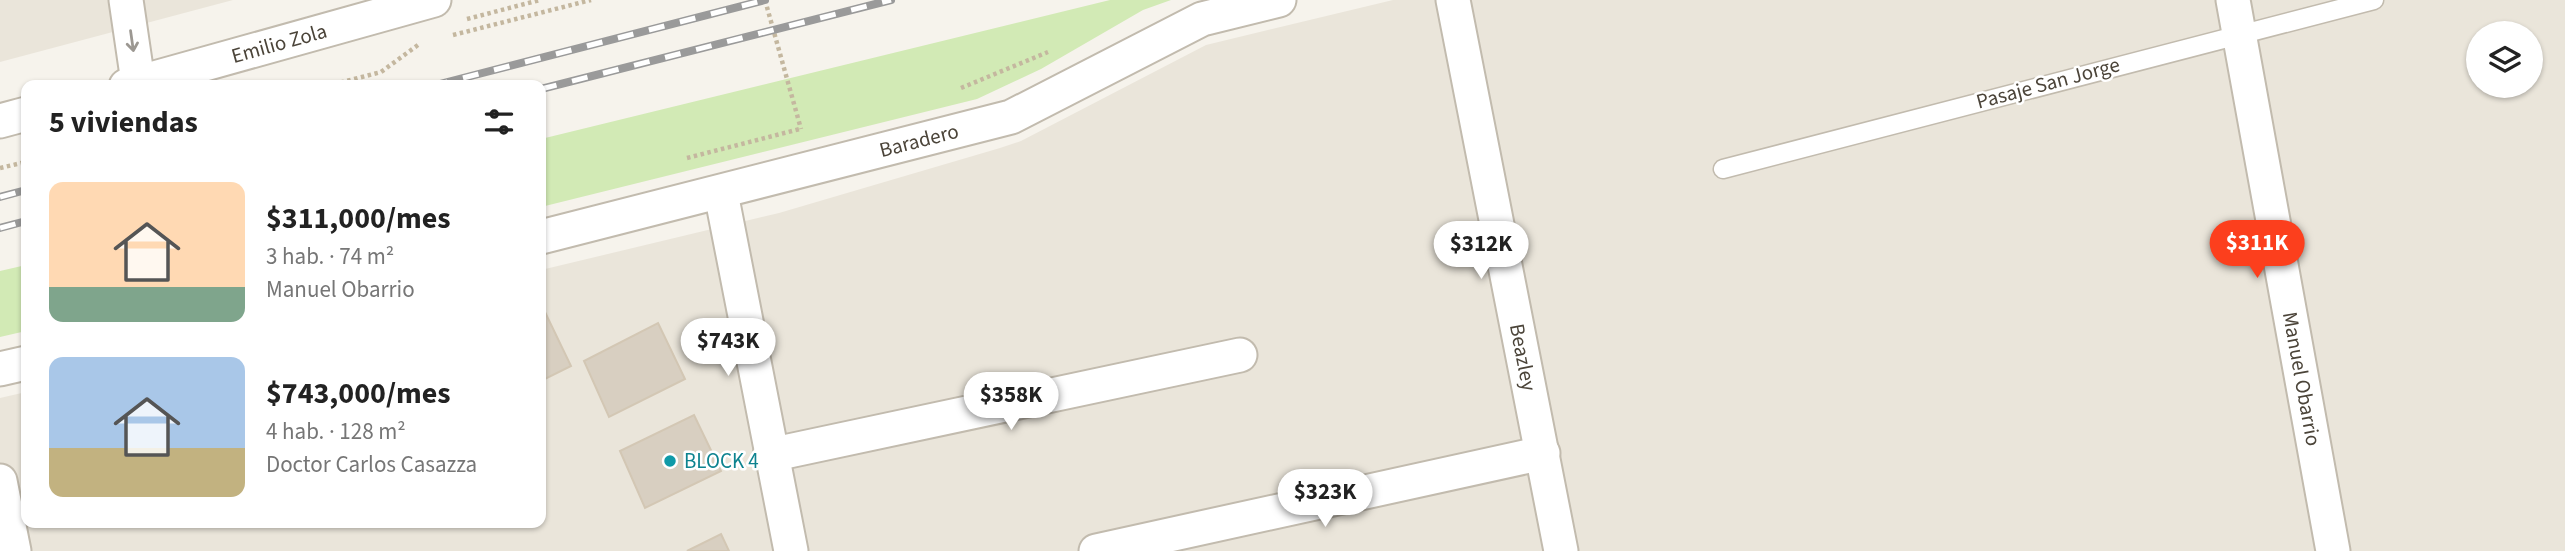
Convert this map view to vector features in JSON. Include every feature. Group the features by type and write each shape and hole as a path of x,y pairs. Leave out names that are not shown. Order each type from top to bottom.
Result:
{"street":[{"path":"127,0 132,80"},
{"name":"Emilio Zola","path":"146,80 434,0"},
{"name":"Baradero","path":"546,236 1011,117 1202,19 1279,0"},
{"name":"Beazley","path":"1453,0 1561,551"},
{"name":"Manuel Obarrio","path":"2233,0 2333,551"},
{"path":"0,121 21,115"},
{"path":"721,193 790,551"},
{"path":"771,455 1240,355"},
{"path":"0,369 21,363"},
{"path":"1096,551 1543,453"},
{"path":"0,481 14,551"}],"lane":[{"name":"Pasaje San Jorge","path":"1723,169 2374,0"}],"path":[{"path":"448,36 591,0"},
{"path":"765,0 800,129"},
{"path":"350,80 381,72 422,42"},
{"path":"0,168 21,163"}],"shaded area":[{"path":"0,0 233,0 0,62"},
{"path":"1393,0 2565,0 2565,551 0,551 0,398 21,393 21,528 546,528 546,269 779,213 1021,141 1206,45"}],"green space":[{"path":"1110,0 1171,0 1143,10 1041,69 977,99 546,206 546,138"},
{"path":"21,266 21,332 0,337 0,271"}],"building":[{"path":"546,314 571,366 546,378"},
{"path":"658,323 685,379 609,417 584,361"},
{"name":"BLOCK 4","path":"694,415 721,471 645,508 620,451"},
{"path":"721,534 729,551 687,551"}],"railway":[{"path":"455,80 765,0"},
{"path":"546,88 891,0"},
{"path":"0,197 21,191"},
{"path":"0,228 21,222"}],"place":[{"name":"BLOCK 4","path":"670,461"}]}
